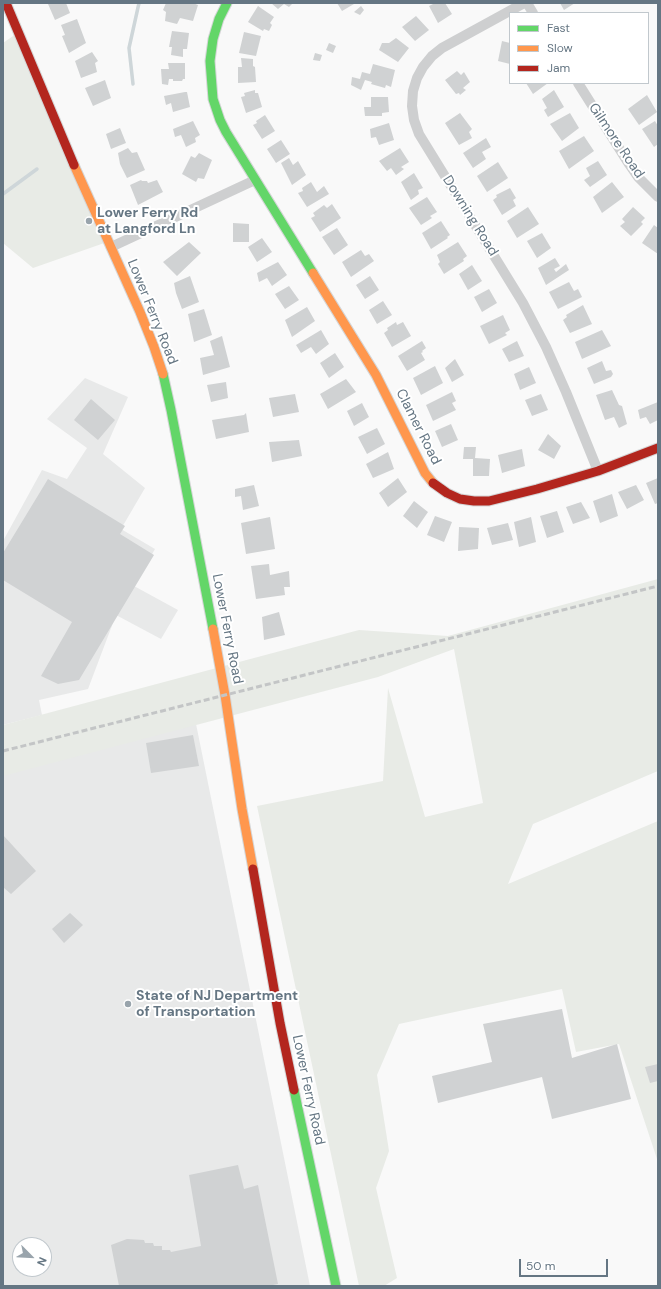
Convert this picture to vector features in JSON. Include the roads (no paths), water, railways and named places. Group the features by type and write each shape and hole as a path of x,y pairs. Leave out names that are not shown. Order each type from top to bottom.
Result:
{"street":[{"name":"Lower Ferry Road","path":"6,3 56,124 154,347 164,379 225,695 244,817 280,1023 336,1286"},
{"name":"Clamer Road","path":"227,3 219,19 213,39 210,61 212,94 220,120 255,180 376,375 419,461 434,484 447,493 460,499 489,501 537,490 598,471 658,448"},
{"name":"Downing Road","path":"524,3 442,48 432,56 423,67 417,78 412,106 414,120 419,134 530,315 566,392 598,471"},
{"path":"527,3 532,12"},
{"name":"Gilmore Road","path":"579,84 638,177 658,197"},
{"path":"111,247 255,180"}],"waterway":[{"path":"133,84 129,48 139,3"},
{"path":"3,194 37,169"}],"railway":[{"path":"3,751 658,586"}],"place":[{"name":"Lower Ferry Rd at Langford Ln","path":"89,221"},
{"name":"State of NJ Department of Transportation","path":"128,1004"}]}
